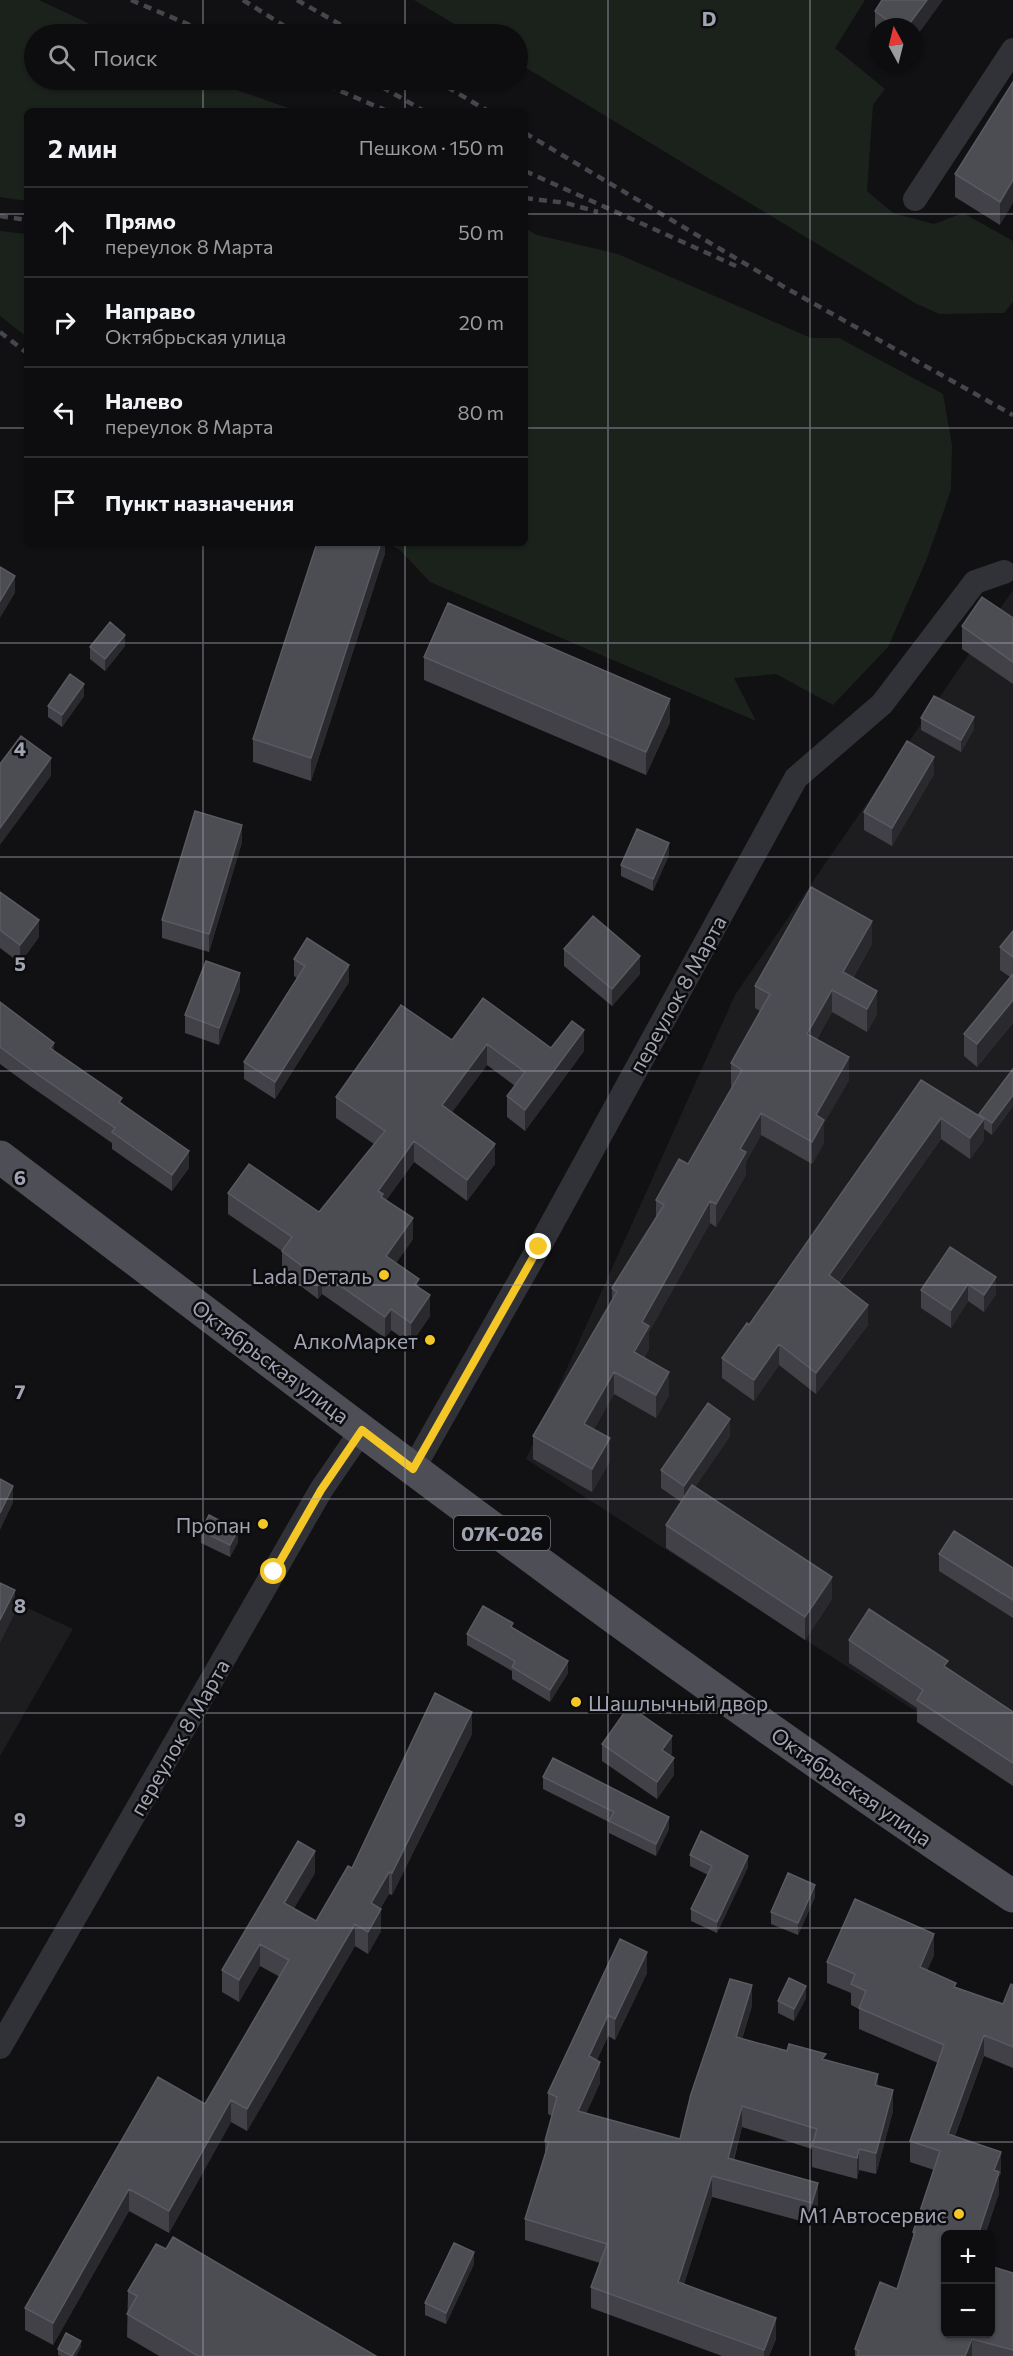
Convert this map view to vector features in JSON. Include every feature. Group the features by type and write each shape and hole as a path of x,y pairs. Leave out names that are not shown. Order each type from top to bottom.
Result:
{"main road":[{"name":"Октябрьская улица","path":"0,1156 413,1469 780,1737 1013,1896"}],"street":[{"path":"915,199 1013,50"},
{"name":"переулок 8 Марта","path":"413,1469 539,1247 796,778 882,704 975,582 1004,572"},
{"name":"переулок 8 Марта","path":"0,2047 321,1490 362,1430"}],"shaded area":[{"path":"0,0 39,0 90,24 24,24 24,90 237,90 288,108 24,108 24,201 0,197"},
{"path":"414,0 865,0 835,48 885,89 873,105 867,191 893,213 934,224 963,213 1013,241 1013,302 1004,313 939,314 915,303 528,69 528,24 454,24"},
{"path":"528,230 537,235 618,254 811,338 839,338 943,394 952,445 951,490 926,561 888,647 833,705 776,674 734,678 756,721 430,582 399,549 392,546 528,546"},
{"path":"0,231 24,234 24,335 0,316"},
{"path":"1013,590 1013,1774 526,1459 735,995"},
{"path":"0,1595 73,1629 0,1756"}],"building":[{"path":"882,0 927,0 914,18 885,18 875,11"},
{"path":"1013,82 1013,180 1000,202 955,174"},
{"path":"316,546 380,546 311,758 253,739"},
{"path":"0,567 15,576 0,601"},
{"path":"982,597 1013,618 1013,662 962,626"},
{"path":"448,603 670,699 646,752 424,657"},
{"path":"110,622 125,635 105,659 90,647"},
{"path":"70,674 84,684 62,715 48,706"},
{"path":"934,696 974,717 961,740 921,718"},
{"path":"21,736 51,758 0,828 0,764"},
{"path":"907,741 934,757 892,828 864,812"},
{"path":"195,811 242,825 209,934 162,920"},
{"path":"637,829 669,843 653,879 621,865"},
{"path":"811,887 872,921 843,972 877,991 867,1009 832,990 807,1034 849,1057 816,1115 824,1120 812,1142 761,1113 740,1149 746,1152 716,1204 710,1201 642,1322 649,1326 634,1352 669,1372 656,1395 614,1372 584,1424 610,1438 592,1469 533,1436 617,1292 612,1288 664,1205 656,1200 679,1159 688,1164 742,1070 731,1063 770,994 755,986"},
{"path":"0,892 39,920 20,945 0,930"},
{"path":"593,916 640,956 612,989 564,949"},
{"path":"1013,931 1013,957 1000,947"},
{"path":"307,938 349,965 275,1082 244,1062 305,966 294,959"},
{"path":"206,961 240,973 219,1028 185,1015"},
{"path":"1013,974 1013,1000 977,1044 964,1034"},
{"path":"483,998 551,1048 572,1021 584,1030 525,1110 507,1096 525,1072 487,1044 442,1105 495,1144 467,1180 414,1141 378,1191 383,1194 381,1197 413,1218 386,1256 419,1279 415,1285 430,1295 411,1323 391,1309 385,1317 322,1273 318,1278 282,1251 292,1237 228,1193 249,1164 319,1212 385,1131 336,1097 401,1005 452,1040"},
{"path":"0,1002 54,1043 50,1048 122,1098 119,1102 189,1151 172,1175 112,1132 115,1128 0,1047"},
{"path":"1013,1069 1013,1095 992,1123 979,1114"},
{"path":"921,1080 984,1119 970,1138 941,1118 829,1275 868,1305 816,1373 779,1344 754,1380 722,1358 747,1323 749,1325"},
{"path":"950,1247 996,1277 984,1295 968,1284 951,1310 921,1290"},
{"path":"708,1403 730,1419 684,1486 661,1470"},
{"path":"0,1479 13,1486 0,1513"},
{"path":"692,1485 832,1577 805,1617 666,1525"},
{"path":"209,1515 238,1530 230,1545 201,1531"},
{"path":"954,1531 1013,1568 1013,1600 939,1554"},
{"path":"0,1583 15,1590 0,1620"},
{"path":"483,1606 513,1623 511,1627 568,1661 550,1690 512,1667 515,1661 467,1634"},
{"path":"869,1609 948,1661 944,1666 1013,1712 1013,1763 917,1700 923,1690 849,1640"},
{"path":"435,1693 472,1712 392,1873 389,1872 371,1903 381,1909 368,1932 355,1924 247,2109 231,2100 169,2211 129,2189 53,2323 25,2308 158,2077 205,2104 289,1960 260,1944 239,1980 222,1970 298,1841 315,1851 284,1903 316,1921 348,1866 352,1868"},
{"path":"629,1706 672,1736 662,1750 674,1758 657,1782 602,1744"},
{"path":"553,1758 669,1817 656,1844 609,1821 614,1812 543,1777"},
{"path":"701,1831 748,1856 717,1922 691,1909 712,1866 690,1855"},
{"path":"788,1873 815,1885 798,1923 771,1912"},
{"path":"855,1899 934,1934 920,1967 956,1983 954,1987 1003,2004 1011,1984 1013,1985 1013,2047 984,2035 948,2134 1001,2152 994,2170 999,2172 980,2230 941,2230 941,2338 995,2338 995,2268 1013,2273 1013,2350 972,2339 965,2356 857,2356 859,2351 855,2349 880,2282 897,2289 940,2151 910,2141 944,2045 859,2008 866,1991 851,1984 855,1974 827,1962"},
{"path":"620,1939 647,1952 615,2019 608,2015 589,2056 600,2062 578,2111 680,2139 691,2094 730,1979 752,1985 736,2037 787,2051 789,2044 826,2054 822,2059 878,2074 875,2085 893,2090 876,2153 859,2149 857,2158 812,2146 817,2129 742,2106 728,2158 818,2183 812,2203 712,2176 678,2282 776,2318 764,2350 591,2287 607,2244 525,2219 549,2142 545,2141 557,2097 548,2093"},
{"path":"789,1978 806,1986 794,2009 778,2001"},
{"path":"173,2237 376,2356 198,2356 127,2314 137,2296 128,2291 156,2244 166,2249"},
{"path":"454,2243 474,2252 446,2313 425,2303"},
{"path":"66,2333 81,2341 72,2356 58,2349"}],"railway":[{"path":"131,0 187,24"},
{"path":"243,0 281,24"},
{"path":"297,0 339,24"},
{"path":"338,90 380,108"},
{"path":"387,90 419,108"},
{"path":"452,90 483,108"},
{"path":"528,135 786,288 1013,415"},
{"path":"528,172 736,266"},
{"path":"528,198 566,203 598,212"},
{"path":"0,216 24,220"},
{"path":"0,332 24,351"}],"place":[{"name":"Lada Dеталь","path":"384,1275"},
{"name":"АлкоМаркет","path":"430,1340"},
{"name":"Пропан","path":"263,1524"},
{"name":"Шашлычный двор","path":"576,1702"},
{"name":"М1 Автосервис","path":"959,2214"}],"route":[{"path":"274,1572 321,1490 362,1430 413,1469 539,1247"}]}
